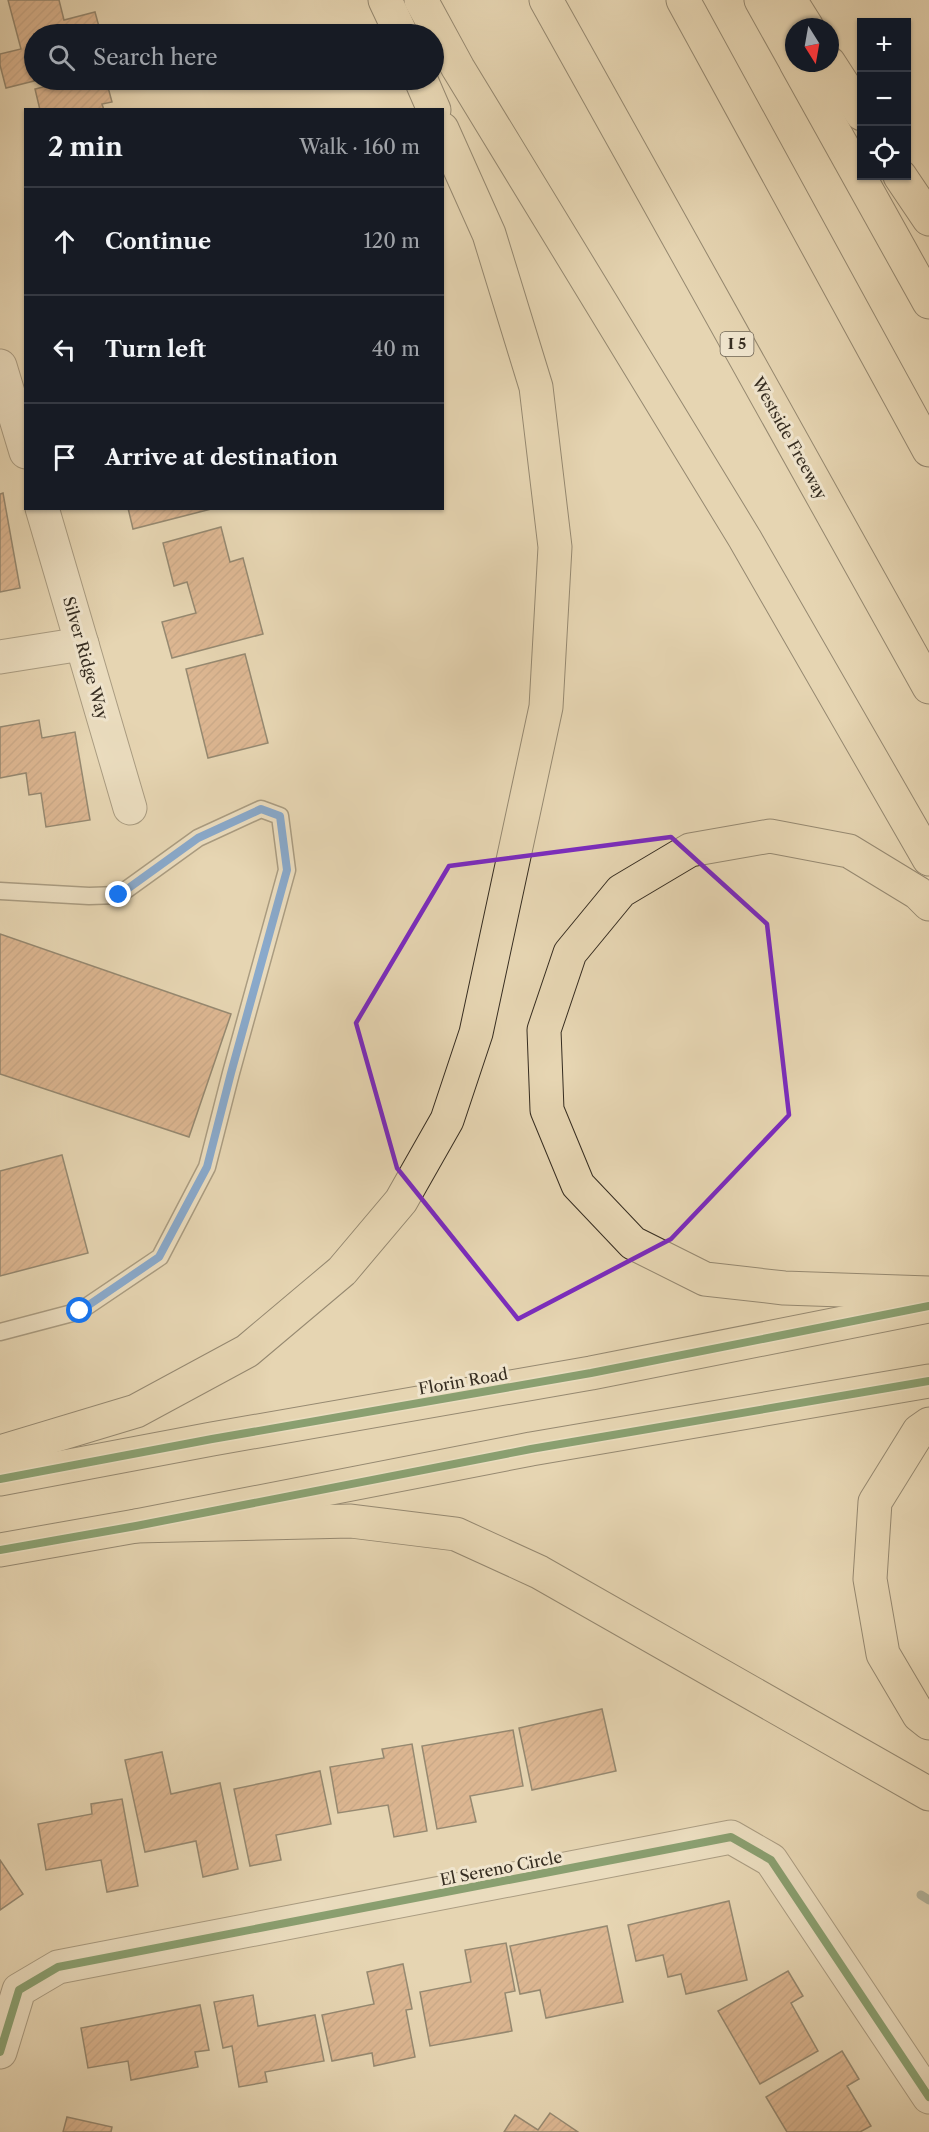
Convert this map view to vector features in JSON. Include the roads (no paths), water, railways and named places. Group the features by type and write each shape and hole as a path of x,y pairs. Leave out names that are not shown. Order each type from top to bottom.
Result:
{"main road":[{"path":"385,0 396,24"},
{"path":"421,0 434,24"},
{"name":"Westside Freeway","path":"546,0 929,687"},
{"path":"683,0 929,450"},
{"path":"761,0 785,43"},
{"path":"790,0 801,18"},
{"path":"444,42 745,539 929,858"},
{"path":"801,72 929,302"},
{"path":"835,72 857,107"},
{"path":"425,90 433,108"},
{"path":"0,1452 136,1411 247,1351 342,1271 401,1201 447,1120 476,1033 546,707 555,547 536,387 489,234 444,133"},
{"path":"903,180 929,219"},
{"path":"929,904 918,893 849,851 770,836 690,850 621,891 570,953 544,1030 547,1110 578,1185 633,1243 705,1279 784,1288 929,1293"},
{"name":"Florin Road","path":"0,1479 591,1372 929,1306"},
{"path":"0,1550 136,1526 531,1449 929,1381"},
{"path":"929,1424 919,1431 875,1502 870,1579 883,1654 919,1715 929,1723"},
{"path":"136,1526 351,1521 456,1534 539,1572 929,1794"}],"street":[{"path":"0,366 24,445"},
{"name":"Silver Ridge Way","path":"43,510 130,808"},
{"path":"0,657 82,644"},
{"name":"El Sereno Circle","path":"0,2052 20,1990 58,1967 731,1838 771,1860 929,2097"}],"lane":[{"path":"0,891 89,896 119,895 198,838 261,809 280,816 287,870 207,1167 159,1257 80,1311 0,1332"}],"waterway":[{"path":"921,1895 929,1900"}]}
